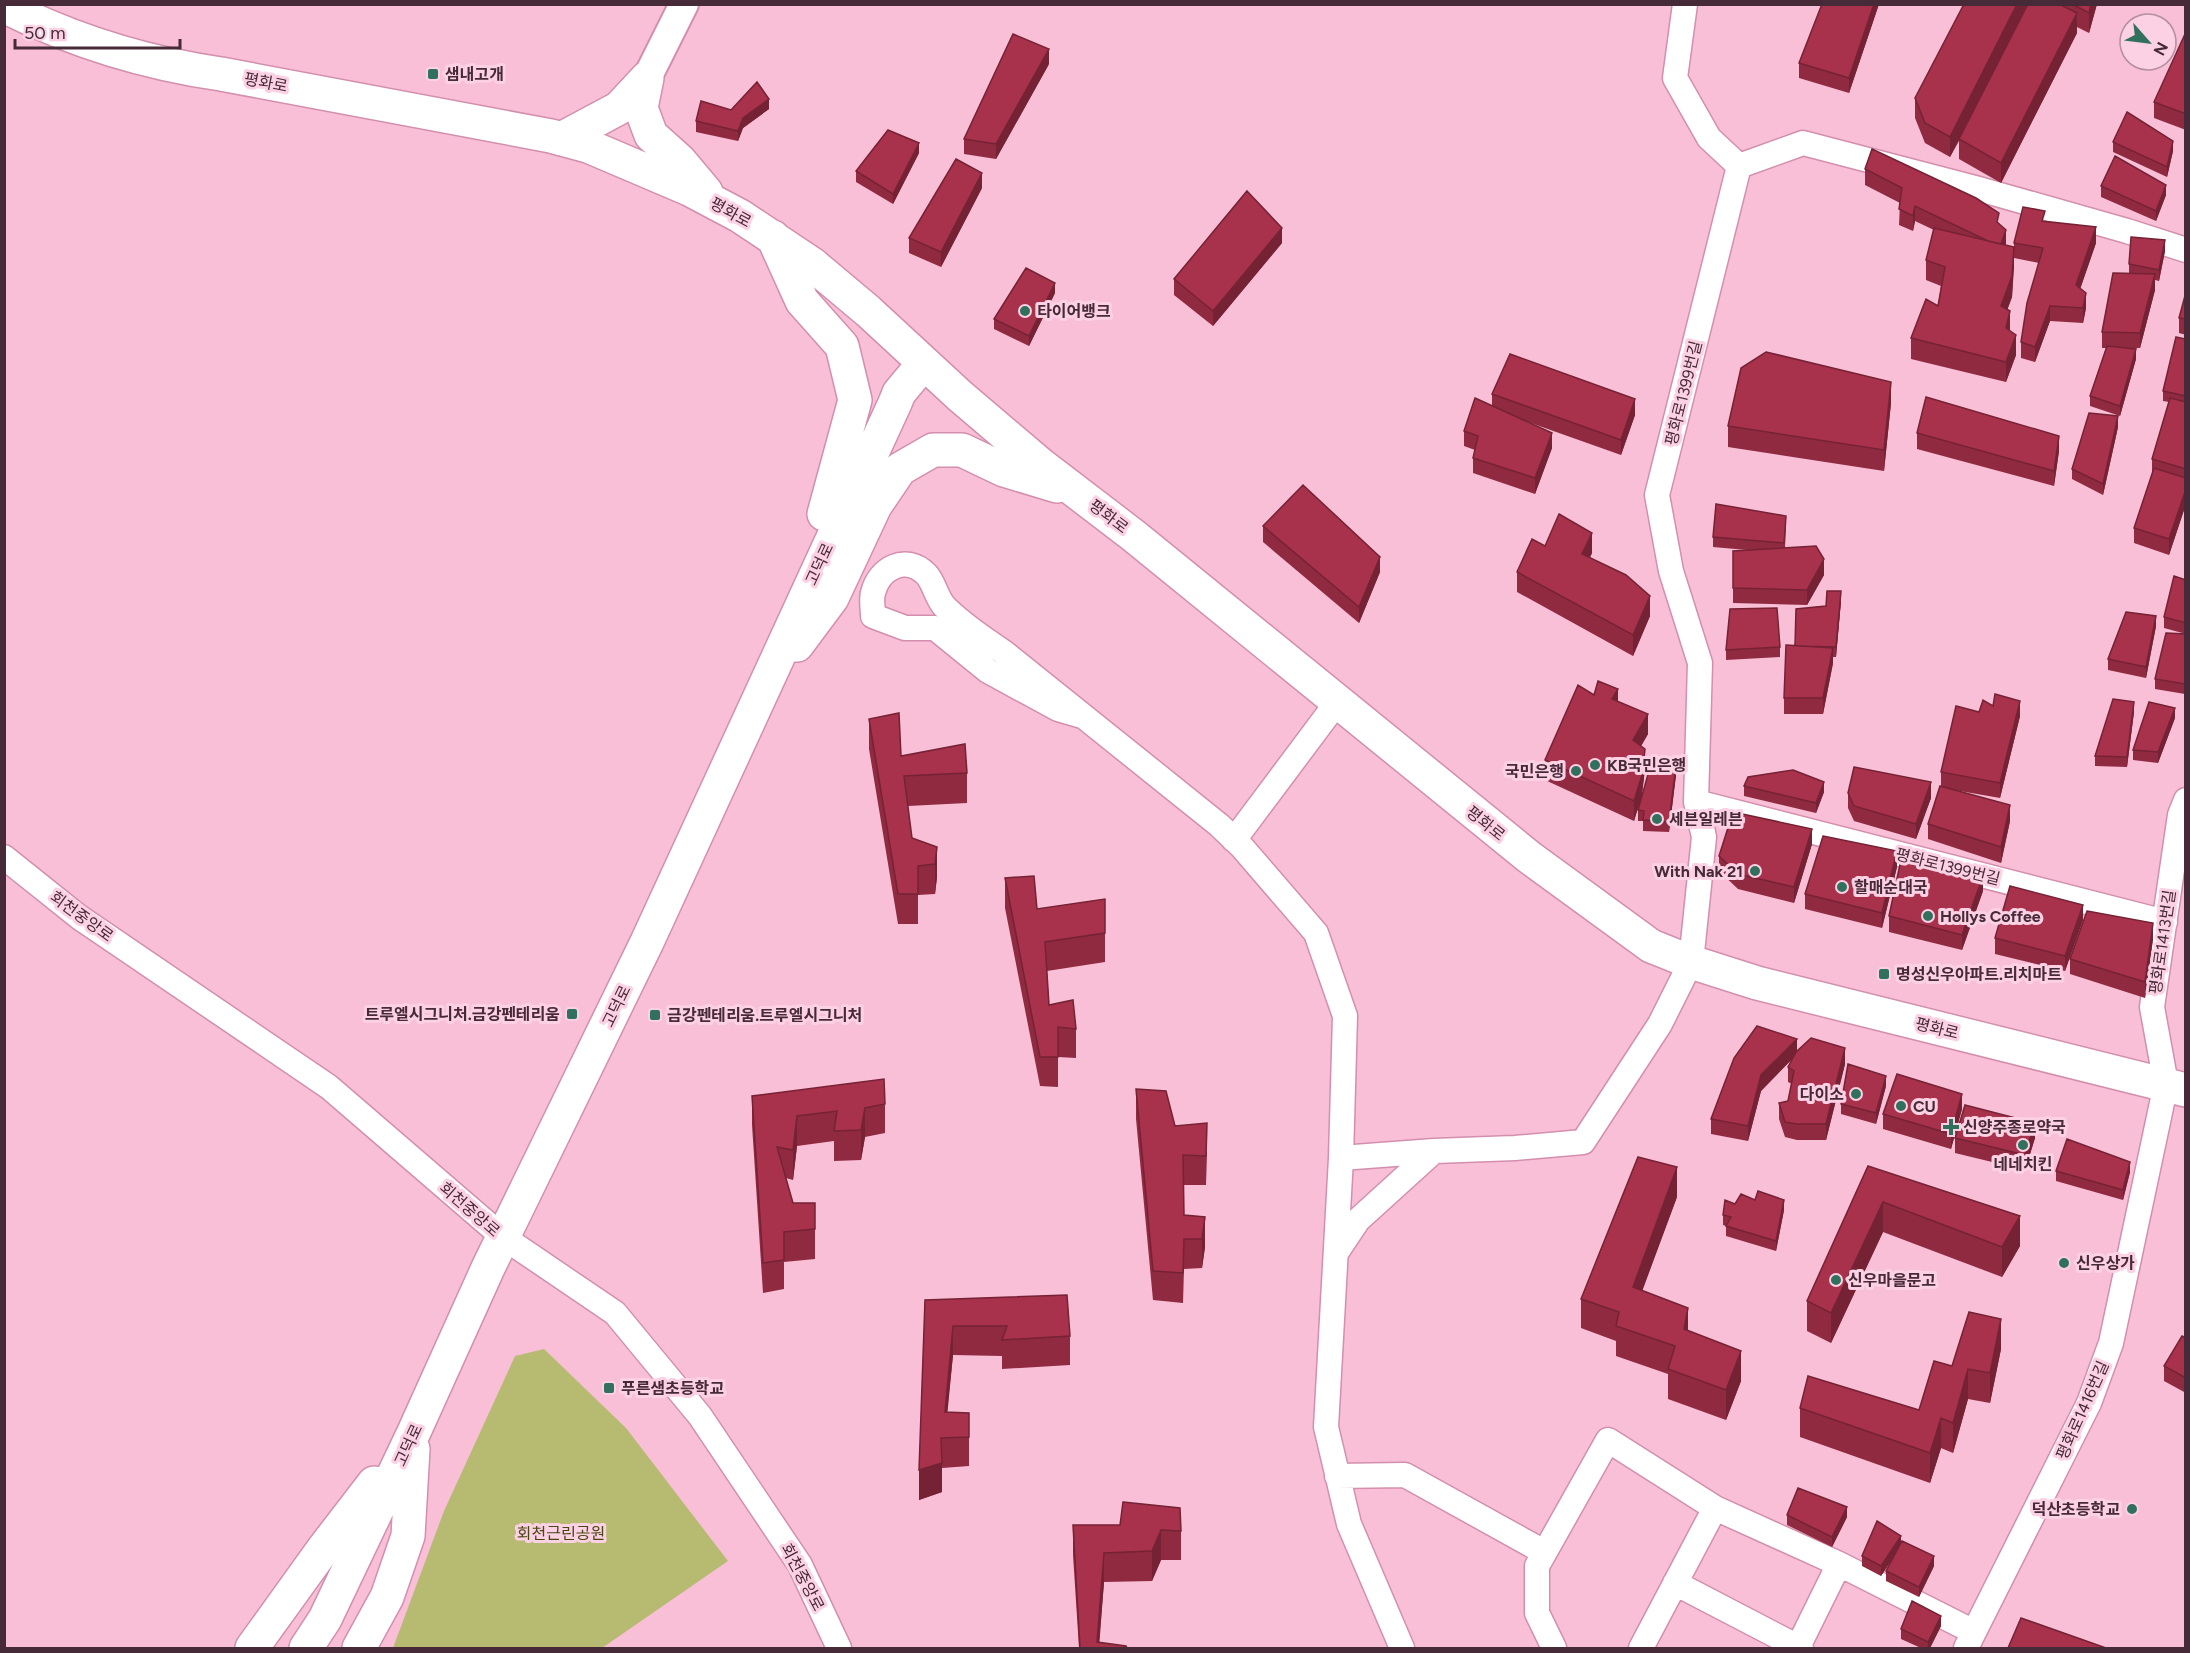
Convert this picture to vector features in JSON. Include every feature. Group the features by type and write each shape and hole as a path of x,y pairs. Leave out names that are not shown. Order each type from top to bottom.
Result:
{"main road":[{"name":"평화로","path":"4,6 35,22 75,38 171,66 561,139 588,146 657,174 740,216 812,264 1040,464 1134,536 1480,819 1651,946 1723,974 2176,1087"},
{"path":"561,139 596,123 619,108 647,78"},
{"path":"647,78 641,108 651,135 680,161 715,203"},
{"path":"773,237 802,302 842,346 855,400 792,623"},
{"name":"고덕로","path":"306,1648 325,1619 503,1238 647,942 899,393 924,363"},
{"path":"757,700 832,598 875,506 900,469 933,450 962,450 1004,470 1075,491"},
{"path":"252,1648 324,1548 414,1432"},
{"path":"359,1648 387,1597 408,1536 414,1432"}],"street":[{"path":"647,78 684,4"},
{"path":"1685,4 1675,78 1709,138 1739,166 1803,143 1979,189 2186,250"},
{"name":"평화로1399번길","path":"1692,962 1704,837 1696,802 1700,663 1671,571 1657,495 1739,166"},
{"path":"1082,716 1058,709 988,671 935,628 905,628 873,616 873,592 883,574 899,564 911,564 927,574 943,605 972,631 1006,654 1219,825 1316,933 1345,1016 1341,1158 1326,1427 1348,1524 1402,1648"},
{"path":"1234,840 1338,701"},
{"name":"평화로1413번길","path":"2176,1087 2152,1007 2180,815 2186,800"},
{"name":"평화로1399번길","path":"1696,802 2165,922"},
{"name":"회천중앙로","path":"4,856 79,916 329,1086 503,1238 615,1312 700,1416 800,1565 839,1648"},
{"path":"1341,1158 1434,1150 1515,1148 1583,1142 1660,1024 1692,962"},
{"name":"평화로1416번길","path":"1970,1640 2089,1403 2111,1343 2176,1087"},
{"path":"1335,1255 1358,1220 1434,1150"},
{"path":"1554,1648 1537,1613 1537,1566 1608,1440 1715,1508 1839,1564 1970,1640"},
{"path":"1337,1476 1406,1475 1544,1552"},
{"path":"1641,1648 1715,1508"},
{"path":"1675,1583 1799,1648 1839,1564"}],"green space":[{"name":"회천근린공원","path":"544,1349 626,1428 728,1561 602,1648 393,1648 444,1511 515,1356"}],"building":[{"path":"1822,4 1874,4 1849,78 1799,63"},
{"path":"1964,4 2017,4 1950,137 1925,123 1915,98"},
{"path":"2028,4 2059,4 2077,13 2001,163 1959,139"},
{"path":"2072,4 2091,4 2089,13"},
{"path":"1013,34 1049,49 996,144 964,139"},
{"path":"2186,34 2186,114 2154,102 2168,72 2178,72 2178,49"},
{"path":"757,82 769,99 743,118 738,131 696,121 701,101 731,110"},
{"path":"2127,112 2173,141 2167,167 2113,142"},
{"path":"888,130 919,143 893,194 856,171"},
{"path":"1872,149 1976,198 1999,213 1997,222 2006,230 2001,244 1988,241 1915,206 1913,216 1899,209 1902,188 1865,169"},
{"path":"2115,156 2166,185 2156,211 2101,186"},
{"path":"956,159 982,173 941,252 909,238"},
{"path":"1247,191 1282,228 1213,311 1174,279"},
{"path":"2023,207 2045,211 2042,221 2096,227 2076,285 2086,293 2083,308 2050,306 2035,347 2021,342 2027,303 2043,248 2014,243"},
{"path":"1934,228 2014,247 2012,276 2001,306 2010,311 2006,328 2016,335 2006,362 1911,338 1926,299 1938,306 1945,267 1926,260"},
{"path":"2131,237 2165,240 2159,270 2129,264"},
{"name":"타이어뱅크","path":"1026,268 1055,283 1029,336 994,319"},
{"path":"2113,273 2155,274 2140,333 2102,332"},
{"path":"2186,292 2186,319 2179,318"},
{"path":"2176,337 2186,339 2186,396 2163,391"},
{"path":"2107,346 2136,349 2120,406 2090,396"},
{"path":"1766,352 1891,382 1884,450 1728,426 1741,368"},
{"path":"1510,354 1635,399 1621,440 1492,394"},
{"path":"1926,397 2059,436 2054,471 1917,433"},
{"path":"1475,398 1552,433 1535,478 1473,458 1478,436 1464,431"},
{"path":"2170,398 2186,402 2186,469 2152,459"},
{"path":"2089,413 2118,416 2103,484 2072,469"},
{"path":"2154,468 2186,478 2186,489 2169,539 2134,528"},
{"path":"1303,485 1380,557 1359,607 1263,526"},
{"path":"1716,504 1786,516 1784,543 1713,537"},
{"path":"1559,514 1592,533 1582,554 1626,575 1650,596 1633,635 1517,572 1532,539 1545,546"},
{"path":"1816,546 1824,559 1807,590 1733,588 1733,551"},
{"path":"2174,576 2186,580 2186,623 2164,617"},
{"path":"1827,591 1841,591 1836,647 1795,646 1796,609 1826,606"},
{"path":"1777,608 1780,647 1726,650 1730,609"},
{"path":"2126,612 2156,616 2146,667 2108,659"},
{"path":"2166,633 2186,634 2185,684 2155,679"},
{"path":"1786,645 1833,648 1823,698 1784,698"},
{"name":"KB국민은행","path":"1598,681 1618,689 1612,699 1648,714 1633,740 1645,749 1642,775 1634,801 1545,760 1578,685 1594,695"},
{"path":"1995,694 2020,701 2000,783 1941,772 1956,706 1979,712 1983,700 1993,706"},
{"path":"2113,699 2134,702 2127,757 2095,756"},
{"path":"2149,702 2175,708 2158,752 2133,750"},
{"path":"899,713 901,756 965,744 967,773 904,776 912,838 937,847 935,864 918,866 918,894 898,894 869,719"},
{"path":"1652,760 1676,765 1669,822 1643,820 1644,811 1638,810"},
{"path":"1854,767 1931,782 1916,824 1854,806 1848,793"},
{"path":"1793,770 1824,782 1816,803 1744,786 1748,777"},
{"path":"1940,786 2010,805 2001,847 1928,824"},
{"path":"1733,812 1812,829 1794,887 1738,874 1719,856"},
{"path":"1823,836 1897,851 1882,913 1805,894"},
{"path":"1902,855 1983,876 1962,935 1889,916"},
{"path":"1034,876 1037,909 1105,899 1105,933 1045,942 1049,1005 1073,1000 1076,1029 1058,1027 1058,1057 1040,1057 1005,878"},
{"path":"2010,886 2083,905 2065,956 1995,938"},
{"path":"2087,911 2153,923 2145,982 2070,959"},
{"path":"1757,1026 1797,1039 1761,1075 1748,1126 1711,1119 1734,1058"},
{"path":"1811,1038 1845,1048 1826,1124 1785,1122 1779,1103 1788,1101 1794,1071 1788,1067 1796,1052"},
{"path":"1848,1064 1886,1076 1876,1113 1841,1104"},
{"path":"1897,1074 1962,1094 1951,1134 1883,1114"},
{"path":"884,1079 885,1104 865,1108 861,1130 834,1131 837,1111 797,1116 793,1150 777,1147 793,1203 815,1203 815,1229 784,1232 784,1260 763,1263 752,1096"},
{"path":"1136,1089 1166,1091 1175,1126 1207,1123 1206,1156 1183,1155 1184,1215 1205,1217 1202,1239 1184,1239 1183,1273 1153,1271"},
{"path":"1965,1105 2035,1123 2025,1155 1955,1138"},
{"path":"2067,1139 2130,1162 2123,1190 2056,1171"},
{"path":"1638,1157 1677,1167 1633,1287 1688,1308 1684,1329 1741,1351 1726,1390 1668,1369 1675,1346 1616,1326 1619,1312 1581,1299"},
{"path":"1868,1166 2020,1216 2002,1247 1883,1202 1831,1313 1807,1301"},
{"path":"1758,1191 1784,1200 1776,1241 1726,1226 1731,1217 1723,1215 1725,1200 1735,1204 1741,1194 1755,1200"},
{"path":"1067,1295 1070,1336 1002,1340 1007,1326 953,1326 945,1412 969,1413 969,1437 941,1438 942,1463 919,1470 925,1300"},
{"path":"1969,1312 2001,1319 1990,1373 1968,1369 1953,1423 1941,1418 1930,1453 1800,1408 1808,1376 1919,1410 1934,1361 1952,1366"},
{"path":"2182,1336 2186,1338 2186,1378 2164,1366"},
{"path":"1798,1488 1847,1507 1832,1537 1787,1515"},
{"path":"1123,1502 1180,1508 1181,1531 1161,1530 1152,1551 1104,1553 1097,1642 1127,1648 1080,1648 1073,1525 1120,1525"},
{"path":"1877,1521 1901,1536 1881,1566 1862,1556"},
{"path":"1902,1541 1934,1556 1919,1587 1886,1571"},
{"path":"1912,1601 1941,1616 1928,1642 1901,1629"},
{"path":"2021,1618 2106,1648 2008,1648"}],"place":[{"name":"샘내고개","path":"433,74"},
{"name":"타이어뱅크","path":"1025,311"},
{"name":"KB국민은행","path":"1595,765"},
{"name":"국민은행","path":"1576,771"},
{"name":"세븐일레븐","path":"1657,819"},
{"name":"With Nak 21","path":"1755,871"},
{"name":"할매순대국","path":"1842,887"},
{"name":"Hollys Coffee","path":"1928,916"},
{"name":"명성신우아파트.리치마트","path":"1884,974"},
{"name":"트루엘시그니처.금강펜테리움","path":"572,1014"},
{"name":"금강펜테리움.트루엘시그니처","path":"655,1015"},
{"name":"다이소","path":"1856,1094"},
{"name":"CU","path":"1901,1106"},
{"name":"신양주종로약국","path":"1951,1127"},
{"name":"네네치킨","path":"2023,1145"},
{"name":"신우상가","path":"2064,1263"},
{"name":"신우마을문고","path":"1836,1280"},
{"name":"푸른샘초등학교","path":"609,1388"},
{"name":"덕산초등학교","path":"2132,1509"}]}
